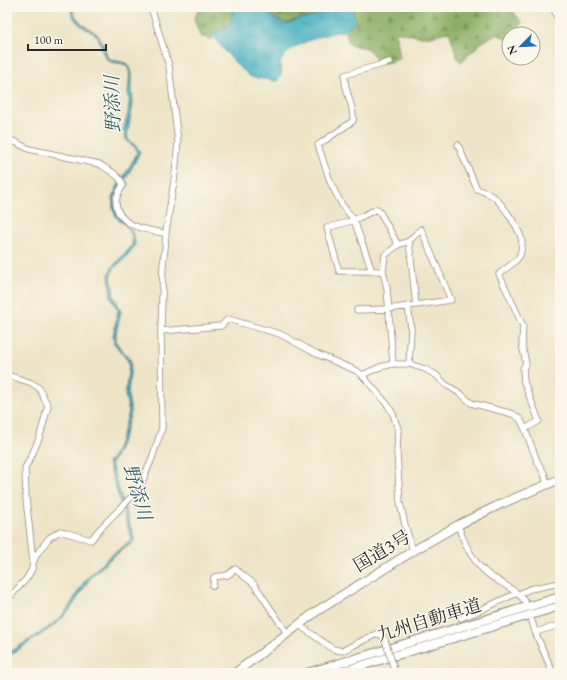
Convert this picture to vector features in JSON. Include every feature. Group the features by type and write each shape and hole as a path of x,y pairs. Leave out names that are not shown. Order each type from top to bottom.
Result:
{"highway":[{"name":"国道3号","path":"235,673 317,611 413,551 458,525 501,504 560,479"},
{"name":"九州自動車道","path":"307,673 560,597"},
{"name":"九州自動車道","path":"337,673 560,606"}],"street":[{"path":"33,563 49,538 60,531 91,540 139,489 151,461 162,428 163,265 178,142 169,66 151,7"},
{"path":"553,7 560,24"},
{"path":"372,271 354,220 342,205 331,184 318,145 353,121 354,115 344,81 345,74 390,62"},
{"path":"7,138 29,149 99,164 109,169 122,180 123,185 116,201 118,212 122,217 130,224 138,228 164,233 166,232"},
{"path":"458,145 477,189 484,191 494,198 504,208 516,226 522,242 520,254 514,262 499,274 523,326 522,344 526,364 523,368 524,382 539,421 525,430"},
{"path":"383,271 339,271 327,228 354,220 377,209 398,245"},
{"path":"357,310 388,309 451,300 421,229 409,241 398,245 385,255 383,271 387,288 388,309 393,364"},
{"path":"409,241 416,305"},
{"path":"408,306 411,329 409,364"},
{"path":"162,332 220,326 228,319 280,334 317,354 357,371 362,375 387,404 393,414 398,429 397,453 400,502 413,551"},
{"path":"362,375 393,364 409,364 425,368 436,375 445,384 461,394 471,404 513,414 520,419 537,461 544,473 547,484"},
{"path":"7,375 32,382 39,388 48,406 40,436 26,468 26,498 33,563 32,569 27,578 7,600"},
{"path":"458,525 462,539 479,565 488,574 518,594 525,601"},
{"path":"213,586 214,577 228,575 235,569 254,584 288,633"},
{"path":"461,618 530,589 560,582"},
{"path":"532,621 535,632 553,673"},
{"path":"298,625 333,649 342,651 376,634 382,635 385,640 394,671"},
{"path":"535,632 560,625"}],"green space":[{"path":"200,7 233,7 232,17 228,26 213,34 211,40 200,36 194,19"},
{"path":"264,7 338,7 288,23 274,18"},
{"path":"355,7 512,7 511,9 522,22 520,26 501,26 501,36 496,34 481,43 461,62 458,59 449,31 433,36 422,36 396,31 400,58 390,62 378,64 370,51 350,45 345,31 356,21 353,13"}],"water":[{"path":"70,7 72,7 74,14 80,22 97,34 104,45 107,57 112,60 126,63 130,67 132,73 133,104 127,136 129,141 137,147 140,152 114,200 117,215 131,230 135,240 135,245 124,259 114,268 111,275 114,297 121,312 116,333 116,340 117,344 130,359 131,363 128,395 131,412 125,433 111,464 135,541 110,559 91,577 69,611 56,624 12,654 9,657 7,664 7,656 9,653 60,618 69,608 84,582 90,575 109,557 132,540 108,463 114,455 120,441 129,412 125,395 129,363 114,343 113,336 118,310 111,298 109,274 113,266 131,247 132,243 132,237 129,230 115,215 113,207 114,194 137,152 135,147 126,139 123,131 129,107 128,91 130,77 129,70 125,65 110,61 106,58 97,35 83,27 73,17"},
{"path":"232,7 264,7 268,13 287,24 300,18 308,18 337,7 355,7 353,13 356,20 345,31 331,33 315,38 292,49 285,55 280,63 281,76 279,80 276,81 251,77 238,66 213,37 212,33 225,29 228,26 232,17"}],"water label":[{"name":"野添川","path":"112,104"},
{"name":"野添川","path":"138,492"}]}
